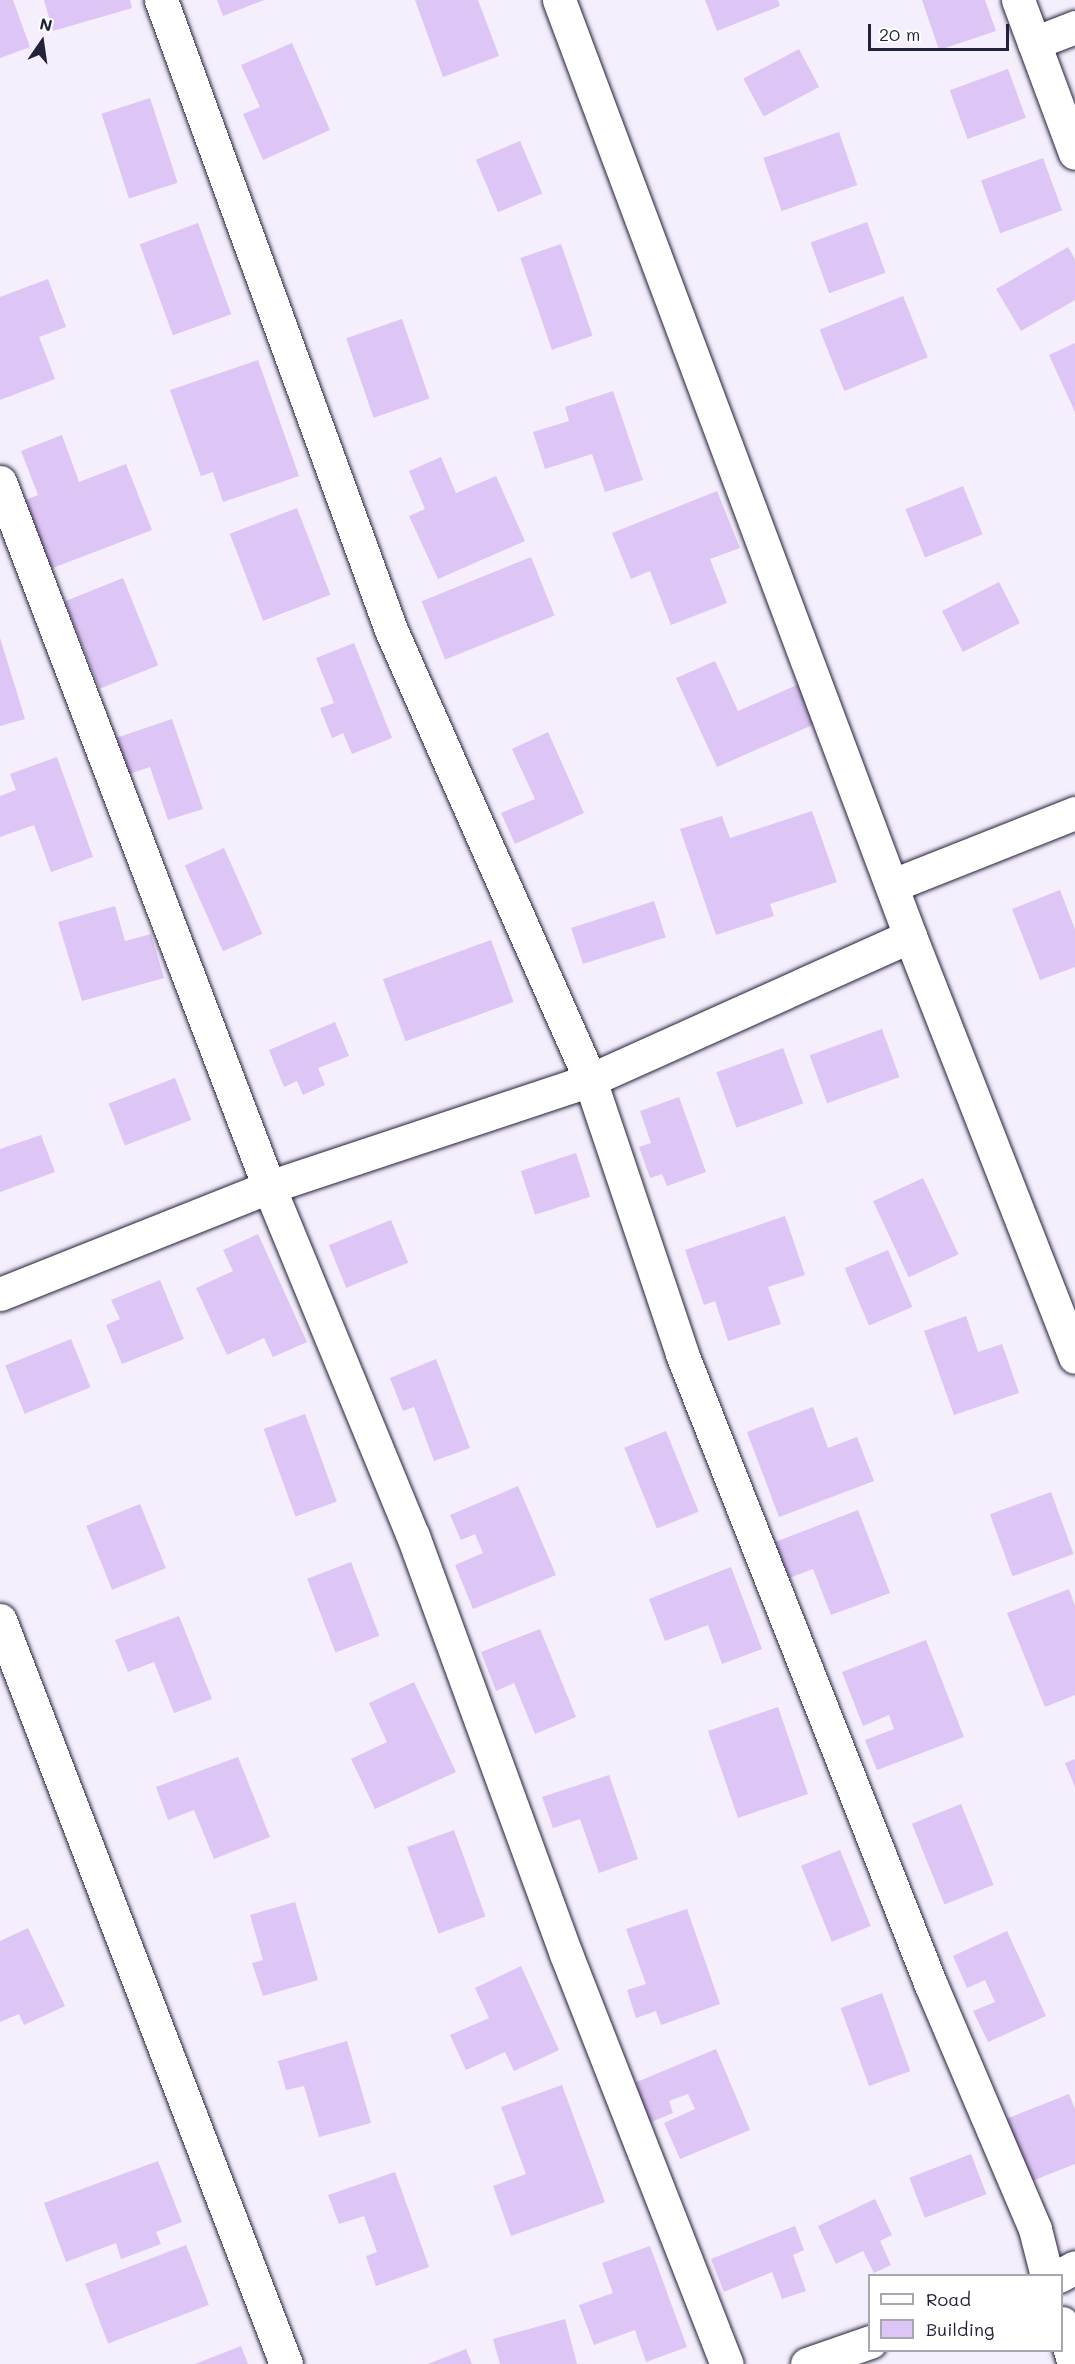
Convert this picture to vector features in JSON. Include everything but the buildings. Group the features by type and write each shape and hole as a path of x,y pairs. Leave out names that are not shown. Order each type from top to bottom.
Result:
{"street":[{"path":"162,0 391,630 590,1080 682,1354 931,1985 1035,2229 1046,2274"},
{"path":"559,0 893,885 910,936 1075,1357"},
{"path":"1018,0 1075,153"},
{"path":"1034,43 1075,27"},
{"path":"0,482 269,1187 413,1536 566,1954 727,2364"},
{"path":"893,885 1075,813"},
{"path":"0,1294 269,1187 590,1080 910,936"},
{"path":"0,1620 286,2364"},
{"path":"1063,2326 1074,2364"},
{"path":"807,2364 868,2343"}]}
